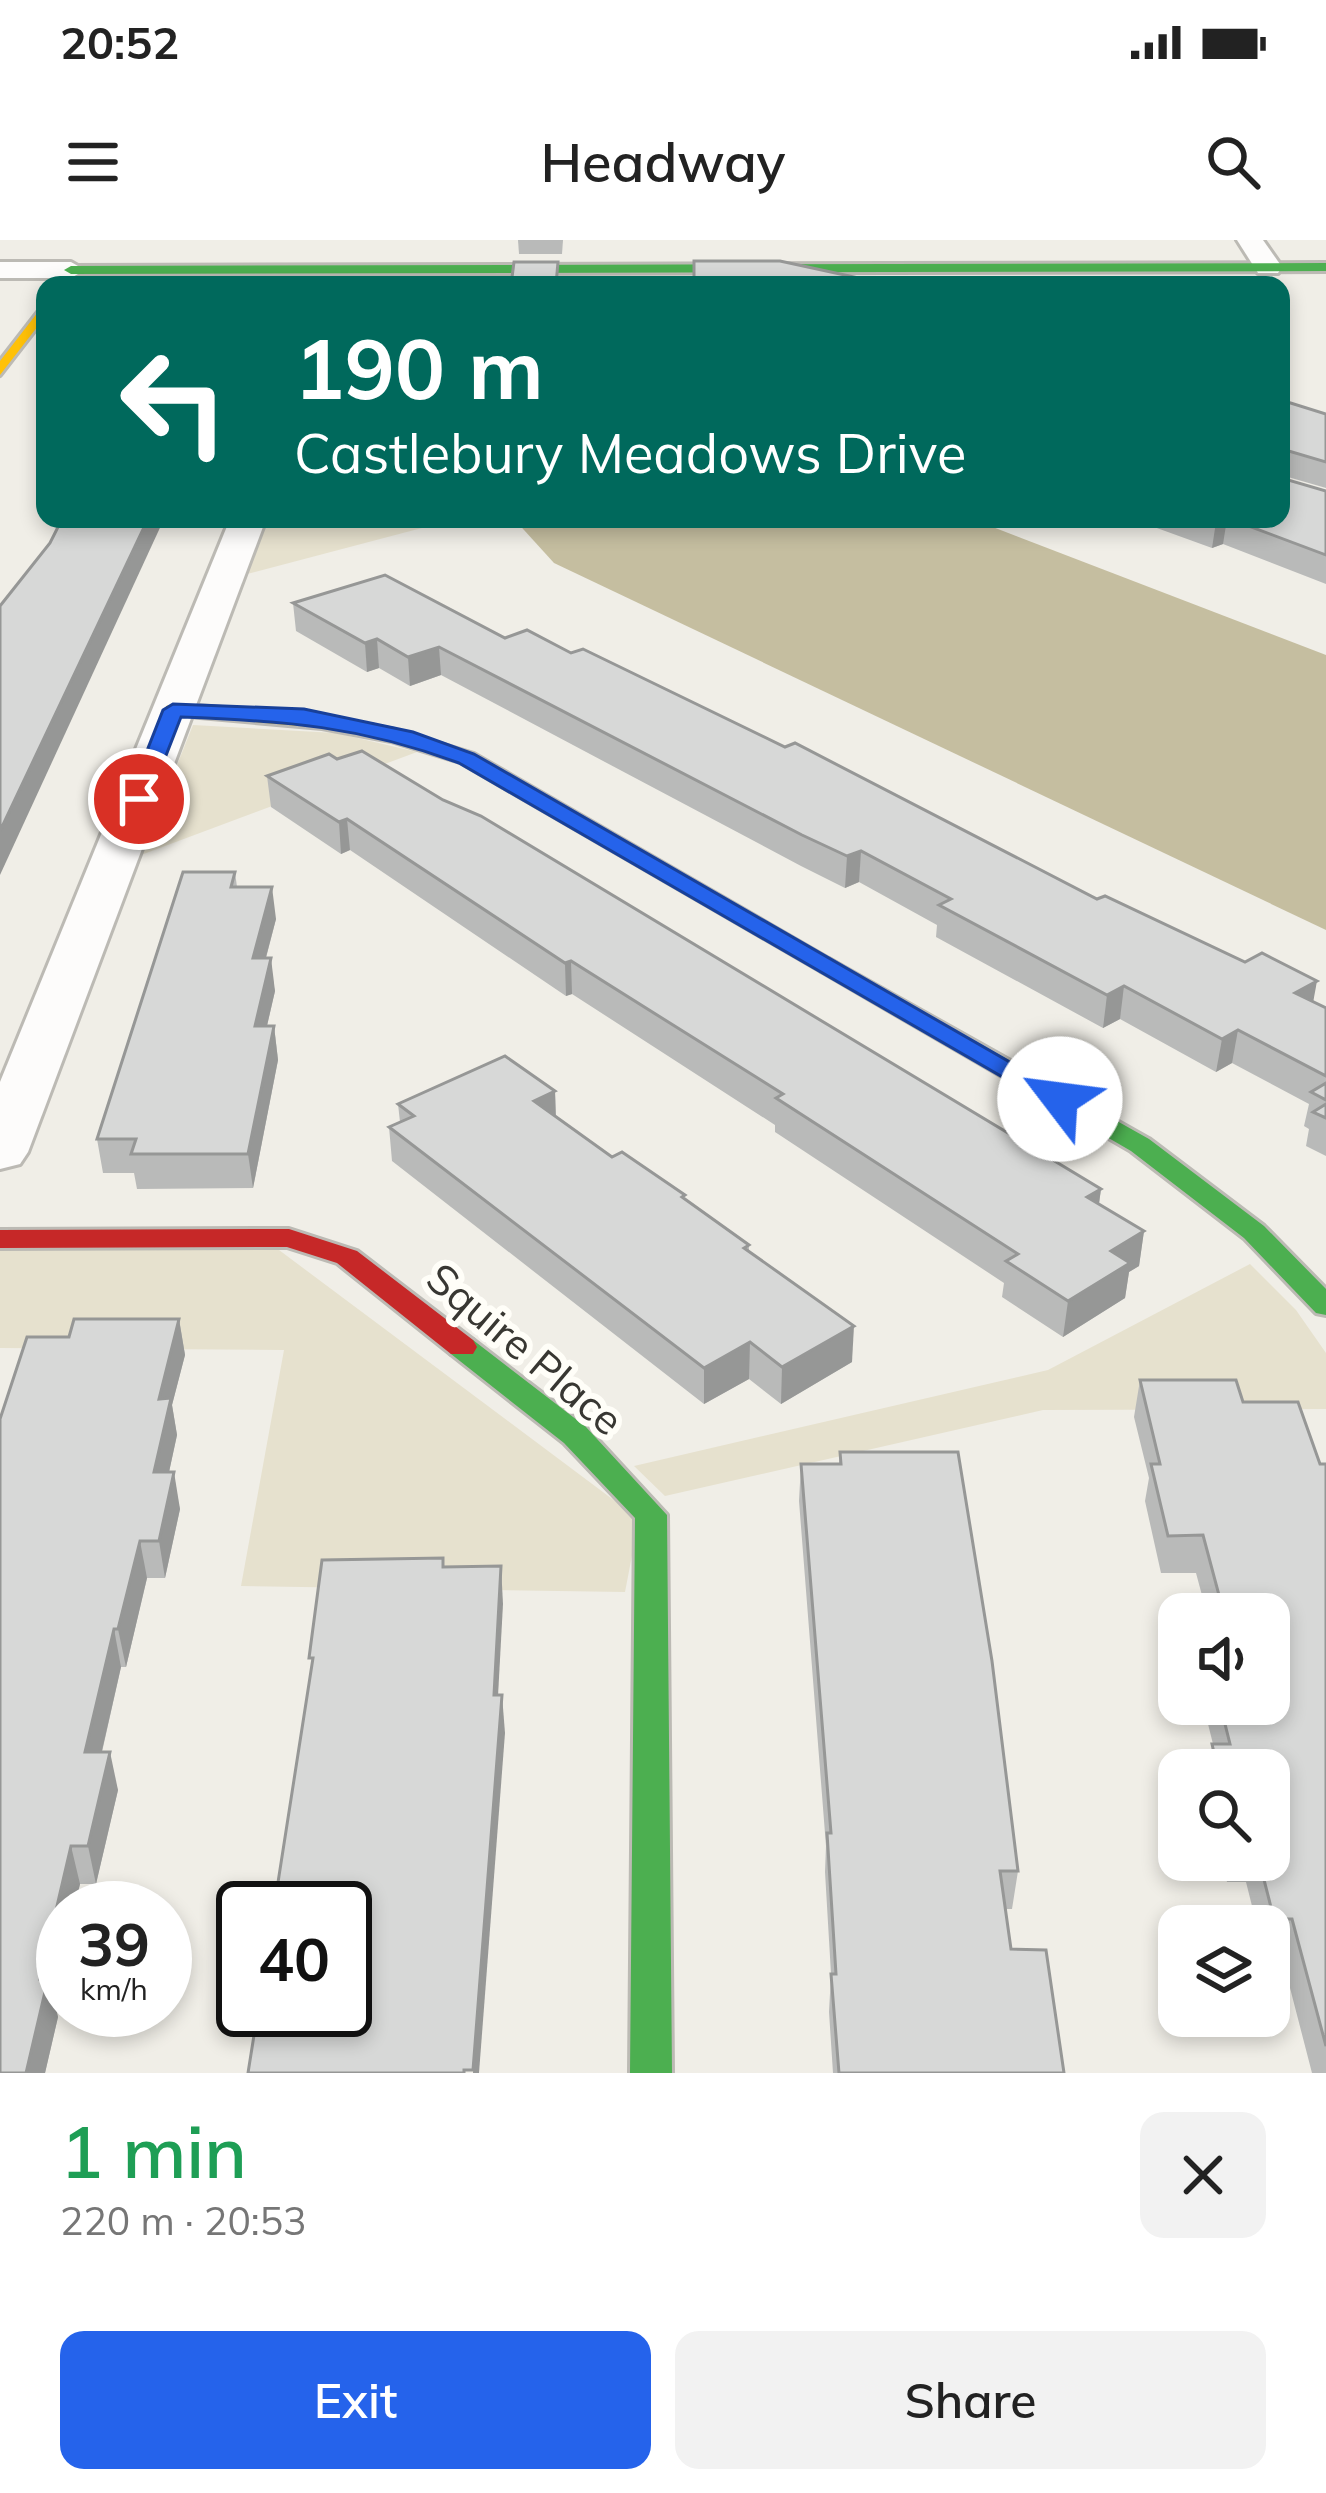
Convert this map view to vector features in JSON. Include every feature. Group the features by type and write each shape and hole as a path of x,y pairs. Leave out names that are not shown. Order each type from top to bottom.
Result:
{"street":[{"path":"67,276 92,240"},
{"path":"1250,240 1268,267"},
{"path":"602,276 1326,267"},
{"path":"0,270 50,276"},
{"path":"0,370 36,320"},
{"path":"0,1152 244,528"},
{"path":"173,710 304,716 405,736 467,758 1139,1144 1254,1232 1326,1306"},
{"name":"Squire Place","path":"0,1239 289,1238 346,1257 574,1435 651,1515 651,2073"}],"shaded area":[{"path":"262,528 422,528 247,574"},
{"path":"522,528 995,528 1326,655 1326,930 554,563"},
{"path":"193,725 336,733 417,752 141,855"},
{"path":"0,1250 279,1250 639,1519 625,1592 241,1586 284,1350 0,1348"},
{"path":"1250,1264 1296,1310 1326,1353 1326,1409 1043,1410 665,1496 634,1466 1048,1370"}],"building":[{"path":"694,261 780,261 849,276 694,276"},
{"path":"514,262 558,262 557,276 512,276"},
{"path":"1290,403 1326,414 1326,462 1290,451"},
{"path":"1290,481 1326,491 1326,555 1254,528 1290,528"},
{"path":"58,528 144,528 0,831 0,606"},
{"path":"385,575 505,638 527,630 571,653 583,649 785,747 795,743 1097,899 1105,896 1245,962 1262,953 1317,981 1295,993 1326,1008 1326,1076 1238,1030 1222,1039 1124,986 1107,995 939,905 951,899 861,851 847,856 802,835 439,647 408,657 377,639 365,643 293,603"},
{"path":"362,751 443,800 481,816 1101,1189 1087,1197 1144,1231 1111,1251 1130,1263 1068,1301 1006,1261 1018,1254 776,1098 783,1094 571,961 565,963 347,819 339,822 267,776 329,754 337,759"},
{"path":"183,872 235,872 231,887 272,887 253,958 271,958 255,1026 274,1026 248,1154 131,1154 136,1139 97,1139"},
{"path":"505,1056 555,1091 534,1101 612,1157 622,1152 685,1195 682,1197 749,1245 744,1248 854,1326 782,1367 750,1342 704,1368 389,1127 414,1116 398,1104"},
{"path":"1326,1083 1326,1100 1311,1092"},
{"path":"1326,1104 1326,1118 1313,1112"},
{"path":"74,1319 179,1319 159,1399 171,1398 154,1472 174,1472 159,1541 140,1541 85,1752 110,1752 88,1846 71,1846 63,1881 36,1881 36,2030 26,2073 0,2073 0,1419 27,1337 69,1337"},
{"path":"1140,1380 1236,1380 1243,1402 1298,1402 1320,1464 1326,1464 1326,2046 1290,1905 1270,1905 1264,1881 1290,1881 1290,1749 1213,1749 1212,1744 1230,1744 1225,1725 1290,1725 1290,1593 1218,1593 1203,1535 1168,1536 1151,1464 1160,1464"},
{"path":"840,1452 958,1452 992,1661 1018,1871 1000,1871 1011,1949 1046,1950 1064,2073 839,2073 831,1974 836,1974 827,1833 831,1833 801,1464 841,1464"},
{"path":"443,1558 443,1567 501,1566 494,1695 502,1695 473,2070 464,2073 248,2073 254,2037 372,2037 372,1881 278,1881 313,1658 309,1658 322,1560"}],"traffic: fast":[{"path":"71,270 1326,267"},
{"path":"829,966 1140,1145 1254,1232 1326,1306"},
{"path":"462,1347 575,1435 651,1515 651,2073"}],"traffic: slow":[{"path":"0,371 36,320"},
{"path":"173,710 322,722 395,736 467,758 829,966"}],"traffic: jam":[{"path":"0,1239 289,1238 347,1257 462,1347"}],"route":[{"path":"139,799 173,710 304,716 405,736 467,758 1060,1099"}]}
